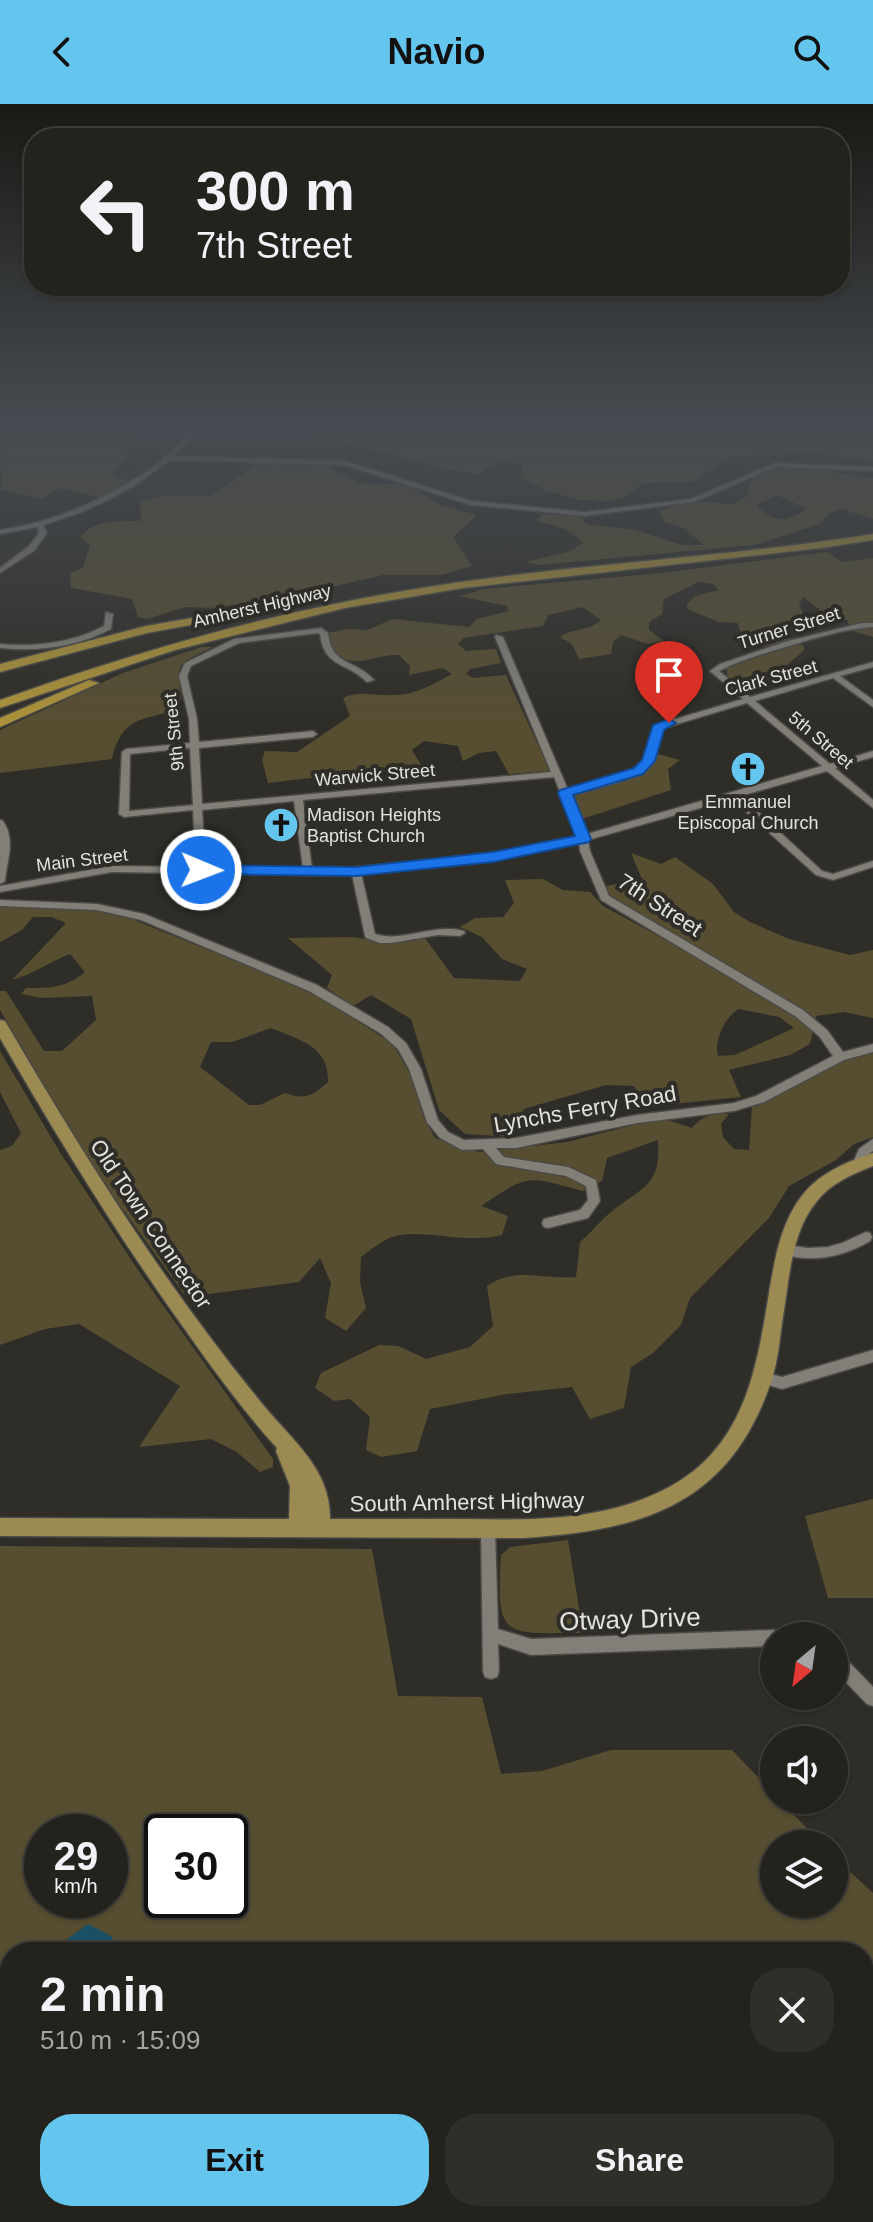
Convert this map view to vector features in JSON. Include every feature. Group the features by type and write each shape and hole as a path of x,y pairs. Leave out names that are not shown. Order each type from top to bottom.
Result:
{"highway":[{"name":"Amherst Highway","path":"0,694 81,666 202,632 414,587 873,535"},
{"name":"Amherst Highway","path":"0,704 187,642 319,610 462,585 750,556 873,535"},
{"path":"0,668 206,617 414,587"},
{"path":"0,723 157,657 319,610"}],"main road":[{"name":"Old Town Connector","path":"0,1025 123,1231 279,1439 317,1484 323,1504 320,1527"},
{"name":"South Amherst Highway","path":"0,1527 488,1529 598,1523 657,1506 694,1483 726,1453 747,1418 763,1378 786,1250 795,1221 813,1193 826,1181 868,1163"},
{"name":"Old Town Connector","path":"279,1439 300,1486 299,1527"}],"street":[{"path":"0,532 34,527"},
{"path":"0,571 37,543 43,533 40,527"},
{"path":"0,646 32,648 84,637 108,627 109,614"},
{"name":"Turner Street","path":"747,701 714,669 856,625 873,625"},
{"name":"9th Street","path":"201,870 194,745 183,676 188,665 237,641 323,631 324,649 329,656 360,671 370,680"},
{"name":"7th Street","path":"499,637 584,839 585,851 605,898 799,1013 823,1033 840,1057"},
{"name":"Clark Street","path":"565,793 638,771 648,761 656,731 661,726 873,664"},
{"path":"836,677 873,704"},
{"name":"5th Street","path":"747,701 873,805"},
{"path":"194,745 313,734"},
{"name":"Warwick Street","path":"194,745 126,752 124,814 556,774"},
{"name":"Main Street","path":"0,889 88,871 356,871 493,857 584,839 736,797 873,754"},
{"path":"736,797 807,863 829,877 873,864"},
{"path":"298,798 308,872"},
{"path":"0,823 5,829 6,846 0,881"},
{"path":"356,871 370,936 382,940 448,930 460,933"},
{"name":"Lynchs Ferry Road","path":"0,903 126,912 297,980 384,1030 402,1046 415,1069 433,1122 444,1135 462,1145 487,1146 556,1137 637,1119 750,1103 840,1057 873,1048"},
{"path":"868,1163 863,1152 873,1144"},
{"path":"487,1146 500,1161 568,1172 592,1183 594,1201 584,1214 548,1223"},
{"path":"786,1250 816,1255 849,1248 871,1234"},
{"path":"763,1378 782,1383 873,1356"},
{"path":"488,1529 491,1671"},
{"name":"Otway Drive","path":"490,1634 531,1647 760,1639"},
{"path":"848,1673 873,1698"}],"shaded area":[{"path":"92,527 464,527 453,537 472,566 442,575 383,575 296,595 216,608 185,607 147,619 138,617 132,599 71,588 70,573 83,568 90,545 80,538"},
{"path":"557,527 635,530 682,545 704,545 680,527 811,527 754,545 539,565 525,562 568,552 583,543"},
{"path":"827,552 842,562 873,558 873,637 853,631 847,620 823,612 803,597 799,605 803,613 786,635 804,646 804,650 770,680 728,680 726,667 764,655 767,647 744,645 738,623 719,622 689,610 686,605 695,596 719,590 713,584 699,582 664,599 662,614 649,622 649,630 664,641 648,644 621,635 613,642 611,654 579,659 572,644 560,637 601,620 582,607 548,615 543,626 463,638 458,644 466,651 496,649 501,663 470,669 466,674 473,678 506,675 550,771 509,774 496,751 479,753 463,761 458,746 424,741 412,750 421,765 268,783 262,760 265,751 297,752 350,716 343,698 361,694 409,693 452,674 443,668 409,675 410,666 399,655 364,661 341,658 331,652 329,633 346,629 367,630 393,619 469,627 477,619 508,611 507,606 459,596 484,589 662,573"},
{"path":"202,647 213,647 184,662 179,671 181,702 162,714 133,723 118,742 112,759 0,773 0,730 123,673"},
{"path":"658,754 680,760 668,769 671,790 582,819 573,796 632,778 643,772"},
{"path":"631,853 661,864 675,857 713,884 734,912 750,922 789,939 850,955 873,950 873,1018 844,1012 816,1016 810,1044 790,1055 729,1070 741,1097 644,1107 634,1086 606,1085 524,1109 512,1137 465,1134 439,1110 411,1019 371,995 353,1006 327,988 332,975 288,938 352,937 390,943 425,938 454,978 520,981 527,969 502,959 482,937 460,927 475,918 503,917 514,903 505,880 543,879 563,890 590,892 603,906 694,955 607,895 606,886 642,879","holes":["738,1009 779,1017 794,1028 735,1055 718,1056 717,1043 721,1030"]},
{"path":"0,907 74,908 119,914 312,992 393,1044 413,1080 423,1116 435,1138 461,1148 479,1152 567,1142 646,1122 668,1120 692,1128 708,1116 729,1114 721,1124 723,1137 734,1149 749,1150 752,1106 843,1060 873,1052 873,1137 854,1144 836,1160 789,1186 769,1218 690,1298 681,1325 653,1353 631,1367 624,1408 590,1419 572,1387 507,1394 430,1409 417,1451 381,1457 366,1450 370,1417 350,1399 334,1401 315,1388 321,1373 379,1345 398,1346 426,1359 470,1347 493,1326 487,1286 519,1275 576,1277 580,1242 653,1177 658,1140 607,1158 602,1181 583,1191 529,1180 497,1195 481,1206 508,1216 502,1235 474,1238 412,1234 395,1236 380,1243 361,1257 360,1282 366,1308 346,1331 325,1318 331,1283 320,1258 299,1282 186,1297 95,1171 0,1010 0,991 6,991 44,1051 62,1051 96,1020 92,996 41,998 21,994 26,988 64,984 85,972 70,954 13,979 66,923 51,917 33,917 22,930 0,942","holes":["271,1028 302,1041 318,1052 324,1060 328,1082 304,1096 285,1093 260,1105 249,1105 200,1067 211,1042 232,1042"]},
{"path":"0,1051 61,1154 142,1276 273,1459 273,1467 260,1472 237,1452 211,1439 139,1447 180,1386 79,1324 45,1329 0,1345 0,1150 12,1146 21,1133 0,1092"},
{"path":"873,1499 873,1598 828,1598 805,1516"},
{"path":"568,1540 583,1633 536,1633 510,1626 500,1603 501,1555 510,1547"},
{"path":"0,1546 372,1549 398,1696 482,1697 501,1774 542,1771 611,1750 732,1750 760,1779 760,1814 793,1814 809,1830 760,1830 760,1918 848,1918 848,1870 873,1893 873,1942 114,1942 111,1936 66,1942 0,1942"}],"water":[{"path":"88,1924 111,1936 114,1942 66,1942"}],"place":[{"name":"Emmanuel Episcopal Church","path":"748,769"},
{"name":"Madison Heights Baptist Church","path":"281,825"}],"route":[{"path":"201,870 356,871 493,857 584,839 565,793 643,768 656,731 669,723"}]}
